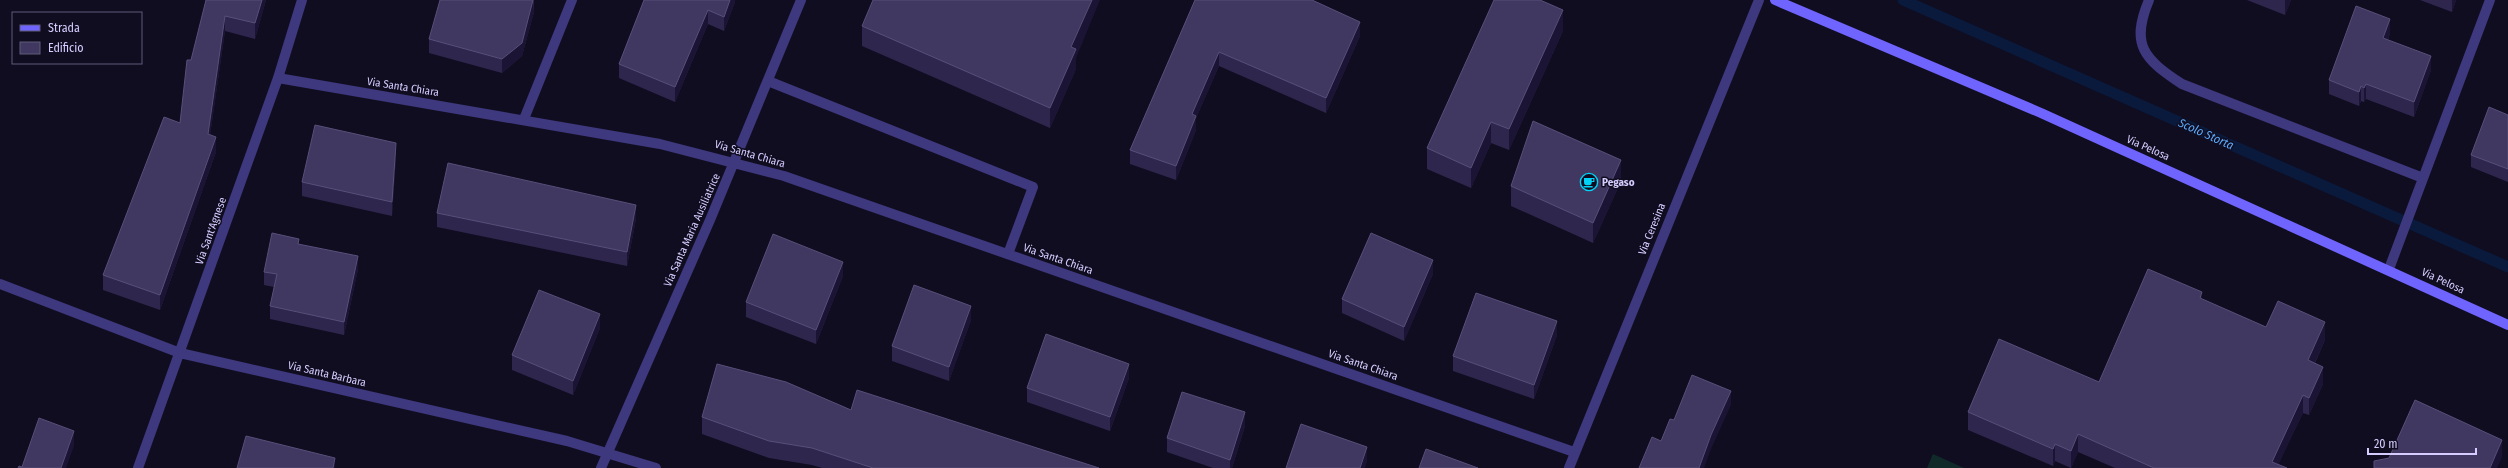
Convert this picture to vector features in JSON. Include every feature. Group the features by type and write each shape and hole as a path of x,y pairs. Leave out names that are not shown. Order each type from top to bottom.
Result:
{"main road":[{"name":"Via Pelosa","path":"1775,0 2041,113 2389,269 2508,325"}],"street":[{"name":"Via Sant'Agnese","path":"138,468 278,78 302,0"},
{"path":"524,119 572,0"},
{"name":"Via Santa Maria Ausiliatrice","path":"601,468 734,163 801,0"},
{"name":"Via Ceresina","path":"1569,468 1574,452 1760,0"},
{"path":"2149,0 2142,18 2139,36 2145,56 2162,71 2182,84 2423,178"},
{"path":"2389,269 2400,236 2490,0"},
{"name":"Via Santa Chiara","path":"278,78 524,119 660,144 784,176 1574,452"},
{"path":"768,81 1034,186 1008,254"},
{"name":"Via Santa Barbara","path":"0,284 180,353 567,441 656,468"}],"green space":[{"path":"1933,454 1964,468 1927,468"}],"building":[{"path":"206,0 262,0 255,23 225,16 208,134 216,137 160,295 103,275 164,117 180,123 187,60 191,60"},
{"path":"440,0 533,0 522,43 502,59 429,39"},
{"path":"644,0 730,0 724,17 708,10 675,87 619,64"},
{"path":"873,0 1092,0 1071,47 1076,49 1050,108 862,26"},
{"path":"1195,0 1312,0 1360,22 1326,98 1219,52 1192,114 1196,116 1176,166 1130,150"},
{"path":"1494,0 1540,0 1563,10 1509,129 1491,122 1471,168 1427,148"},
{"path":"2356,6 2390,19 2383,38 2431,56 2414,102 2366,84 2364,88 2361,86 2359,92 2329,80"},
{"path":"2489,107 2508,115 2508,169 2471,155"},
{"path":"1533,121 1621,160 1593,223 1511,186"},
{"path":"315,125 396,143 392,202 302,182"},
{"path":"448,163 636,205 627,252 437,213"},
{"path":"272,233 299,239 298,244 358,256 344,322 270,306 277,274 264,272"},
{"path":"1371,233 1433,260 1404,327 1342,299"},
{"path":"773,234 843,262 816,330 746,302"},
{"path":"2148,269 2202,292 2200,298 2266,327 2278,301 2325,322 2308,360 2323,367 2309,398 2303,395 2272,462 2287,468 2154,468 2078,434 2071,451 2055,444 2053,449 1968,412 1999,339 2099,382"},
{"path":"914,285 971,306 949,367 892,346"},
{"path":"539,290 600,314 573,381 512,355"},
{"path":"1476,293 1557,321 1534,385 1453,356"},
{"path":"1046,334 1129,364 1110,417 1027,388"},
{"path":"717,364 786,382 851,410 857,390 1099,468 873,468 812,448 769,441 702,417"},
{"path":"1692,375 1731,391 1711,435 1699,468 1639,468 1652,437 1661,441 1670,419 1674,420"},
{"path":"1182,392 1245,412 1230,460 1167,438"},
{"path":"2415,400 2502,440 2490,468 2374,468 2374,461 2389,458"},
{"path":"39,418 74,431 61,468 18,468 19,466 22,467"},
{"path":"1301,424 1367,447 1360,468 1286,468"},
{"path":"246,436 335,458 333,468 237,468"},
{"path":"1426,449 1478,468 1419,468"}],"waterway":[{"name":"Scolo Storta","path":"1903,0 2508,267"}],"place":[{"name":"Pegaso","path":"1589,182"}]}
